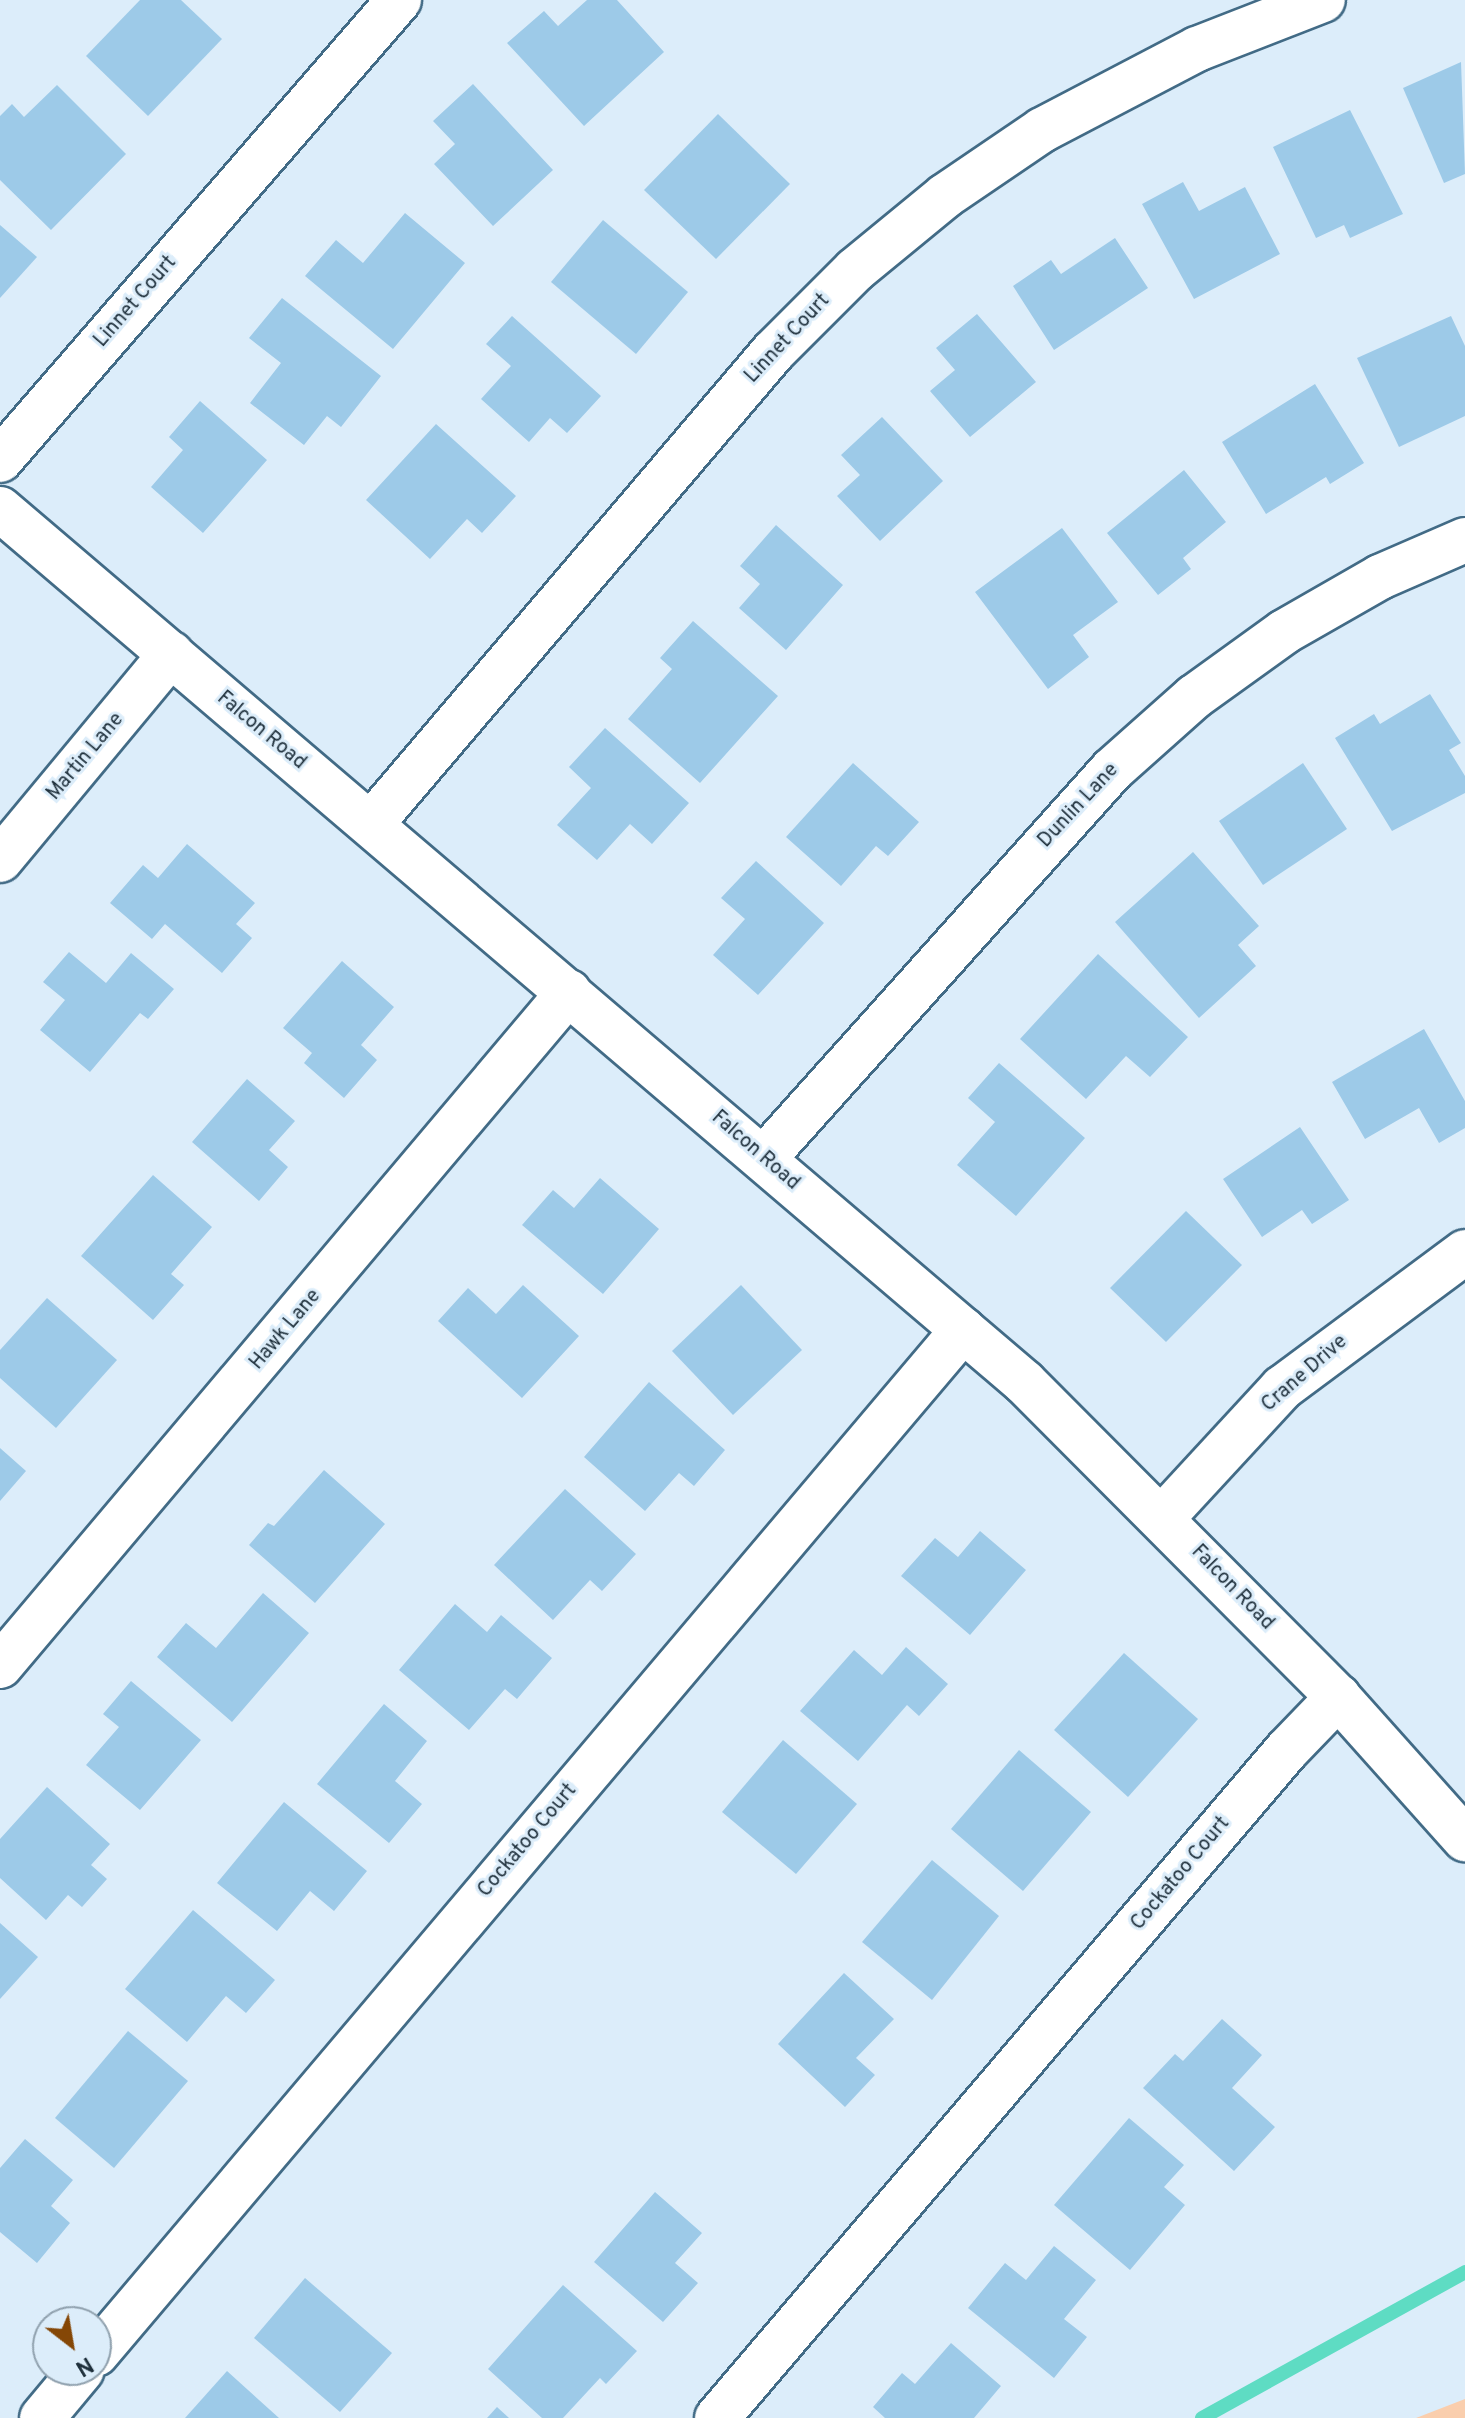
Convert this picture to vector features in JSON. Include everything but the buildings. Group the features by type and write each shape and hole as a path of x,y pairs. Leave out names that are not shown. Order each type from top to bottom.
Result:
{"street":[{"name":"Linnet Court","path":"0,460 399,0"},
{"name":"Linnet Court","path":"371,824 773,352 855,270 945,196 1042,130 1197,49 1323,0"},
{"name":"Falcon Road","path":"0,509 963,1330 1163,1517 1338,1697 1465,1839"},
{"name":"Dunlin Lane","path":"764,1158 1112,770 1194,697 1298,624 1380,577 1465,540"},
{"name":"Martin Lane","path":"0,860 171,654"},
{"name":"Hawk Lane","path":"0,1666 569,992"},
{"name":"Crane Drive","path":"1163,1517 1282,1388 1378,1312 1465,1252"},
{"name":"Cockatoo Court","path":"112,2335 963,1330"},
{"name":"Cockatoo Court","path":"717,2418 1287,1750 1338,1697"},
{"path":"42,2418 69,2386"}],"shaded area":[{"path":"1465,2399 1465,2418 1416,2418"}],"waterway":[{"path":"1202,2418 1465,2272"}]}
